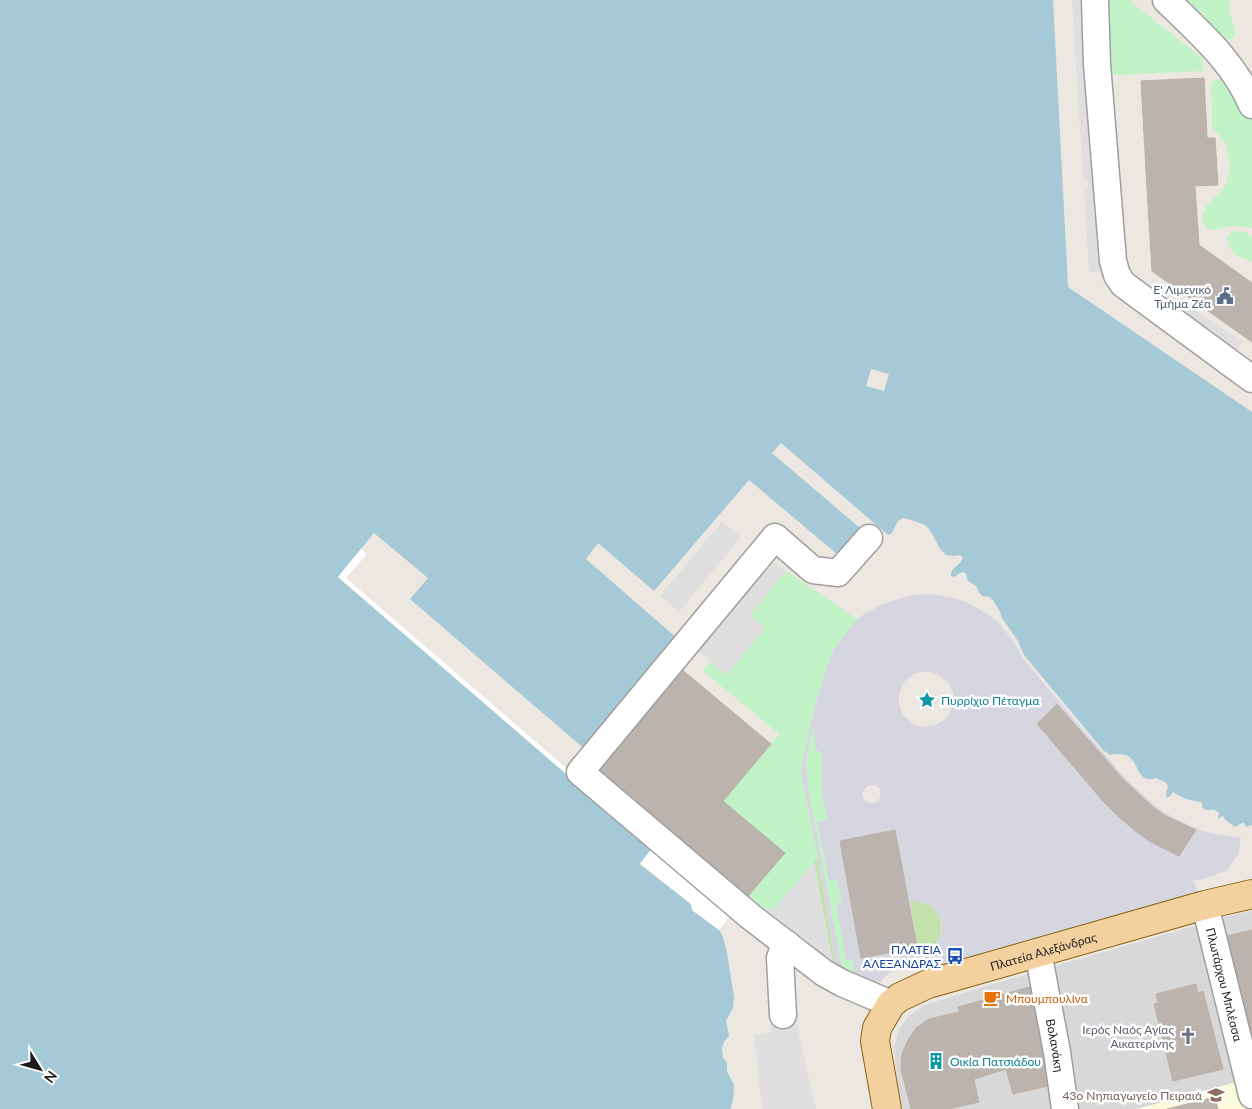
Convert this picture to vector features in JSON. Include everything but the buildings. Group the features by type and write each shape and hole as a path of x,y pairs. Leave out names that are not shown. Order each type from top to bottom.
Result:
{"main road":[{"name":"Πλατεία Αλεξάνδρας","path":"887,1109 875,1041 877,1028 891,1004 900,997 928,984 1205,905 1252,894"}],"street":[{"path":"1095,0 1097,64 1113,261 1117,275 1123,284 1251,377"},
{"path":"1172,5 1214,46 1237,75 1252,105"},
{"path":"868,538 838,573 814,570 775,537 580,772 750,918 834,979 891,1004"},
{"name":"Πλωτάρχου Μπλέσσα","path":"1205,905 1252,1095"},
{"path":"783,1015 780,958 787,944"},
{"name":"Βολανάκη","path":"1038,952 1057,1052 1065,1109"}],"shaded area":[{"path":"1072,0 1082,0 1100,271 1089,272 1084,190 1088,189 1088,180 1083,180"},
{"path":"1170,293 1243,342 1235,355 1162,305"},
{"path":"722,521 741,537 679,612 660,596"},
{"path":"768,558 786,571 750,615 765,628 726,675 694,648"},
{"path":"931,594 966,602 989,615 1000,624 1022,657 1055,697 1125,778 1154,805 1165,813 1209,833 1241,838 1238,855 1227,870 1193,881 1200,895 943,964 910,959 889,973 876,986 836,967 818,858 801,773 804,754 816,702 827,667 833,651 841,639 864,614 891,601 913,595","holes":["928,671 937,674 948,682 953,692 954,702 950,713 944,720 935,725 922,727 915,725 904,716 901,710 899,694 903,683 914,674","1057,704 1123,779 1164,815 1179,856 1149,841 1119,817 1037,725","814,726 815,749 822,753 822,791 827,820 817,822 829,881 837,879 842,902 836,904 846,960 852,960 854,973 842,967 808,789 806,765","869,785 877,786 880,789 880,797 875,803 867,802 862,795","910,902 921,902 931,906 938,914 942,924 941,935 927,951 918,952"]},
{"path":"814,862 834,962 765,910 774,909"},
{"path":"1252,911 1252,1109 903,1109 896,1078 894,1047 899,1029 909,1016 924,1005 1232,915"},
{"path":"794,1014 816,1109 762,1109 754,1035 772,1033 770,1015"},
{"name":"43o Νηπιαγωγείο Πειραιά","path":"1240,1081 1247,1109 1137,1109"}],"green space":[{"path":"1100,0 1129,0 1203,59 1203,71 1117,75 1109,73"},
{"path":"1172,0 1230,0 1229,10 1236,34 1232,39 1225,40 1219,36 1200,11"},
{"path":"1223,77 1252,99 1252,228 1233,226 1214,230 1208,229 1203,222 1203,214 1207,205 1227,182 1230,166 1226,144 1212,127 1211,83"},
{"path":"1232,231 1245,232 1252,236 1252,262 1232,252 1227,237"},
{"path":"786,571 858,620 852,625 833,651 816,702 804,754 801,773 818,858 774,909 770,910 760,906 748,896 785,853 723,801 779,734 703,671 710,662 726,675 765,628 749,615"},
{"path":"815,723 815,749 822,753 822,791 827,821 817,822 829,880 837,879 842,903 836,904 846,960 852,960 855,974 842,967 808,789 807,754"},
{"path":"818,858 836,967 832,959 814,862"},
{"path":"910,902 921,902 930,905 936,911 939,918 941,933 938,941 933,947 925,951 918,952"}],"water":[{"path":"0,0 1053,0 1068,287 1252,412 1252,825 1246,827 1242,823 1235,827 1222,816 1219,819 1219,813 1216,810 1206,810 1202,807 1202,803 1186,799 1173,792 1167,798 1168,786 1165,782 1156,778 1148,779 1143,777 1128,756 1121,754 1110,755 1103,750 1024,655 1018,641 1002,618 993,600 980,594 976,586 968,581 964,572 954,577 951,576 952,570 963,557 960,555 947,555 939,547 926,526 912,520 900,519 896,523 893,532 888,535 781,443 772,453 860,528 837,554 749,480 654,591 598,543 586,559 679,640 587,751 410,599 428,578 374,533 338,577 653,849 640,864 691,904 692,910 722,934 734,997 733,1008 726,1021 729,1036 722,1048 723,1058 727,1063 727,1071 734,1085 733,1101 730,1109 0,1109","holes":["871,369 889,374 884,391 866,386"]}],"pier":[{"path":"361,549 367,554 346,578 733,912 719,930 692,910 691,904 640,864 652,848 338,577"}],"place":[{"name":"Ε' Λιμενικό Τμήμα Ζέα","path":"1225,296"},
{"name":"Πυρρίχιο Πέταγμα","path":"927,700"},
{"name":"ΠΛΑΤΕΙΑ ΑΛΕΞΑΝΔΡΑΣ","path":"955,956"},
{"name":"Μπουμπουλίνα","path":"992,998"},
{"name":"Ιερός Ναός Αγίας Αικατερίνης","path":"1188,1036"},
{"name":"Οικία Πατσιάδου","path":"936,1061"},
{"name":"43o Νηπιαγωγείο Πειραιά","path":"1216,1095"}]}
